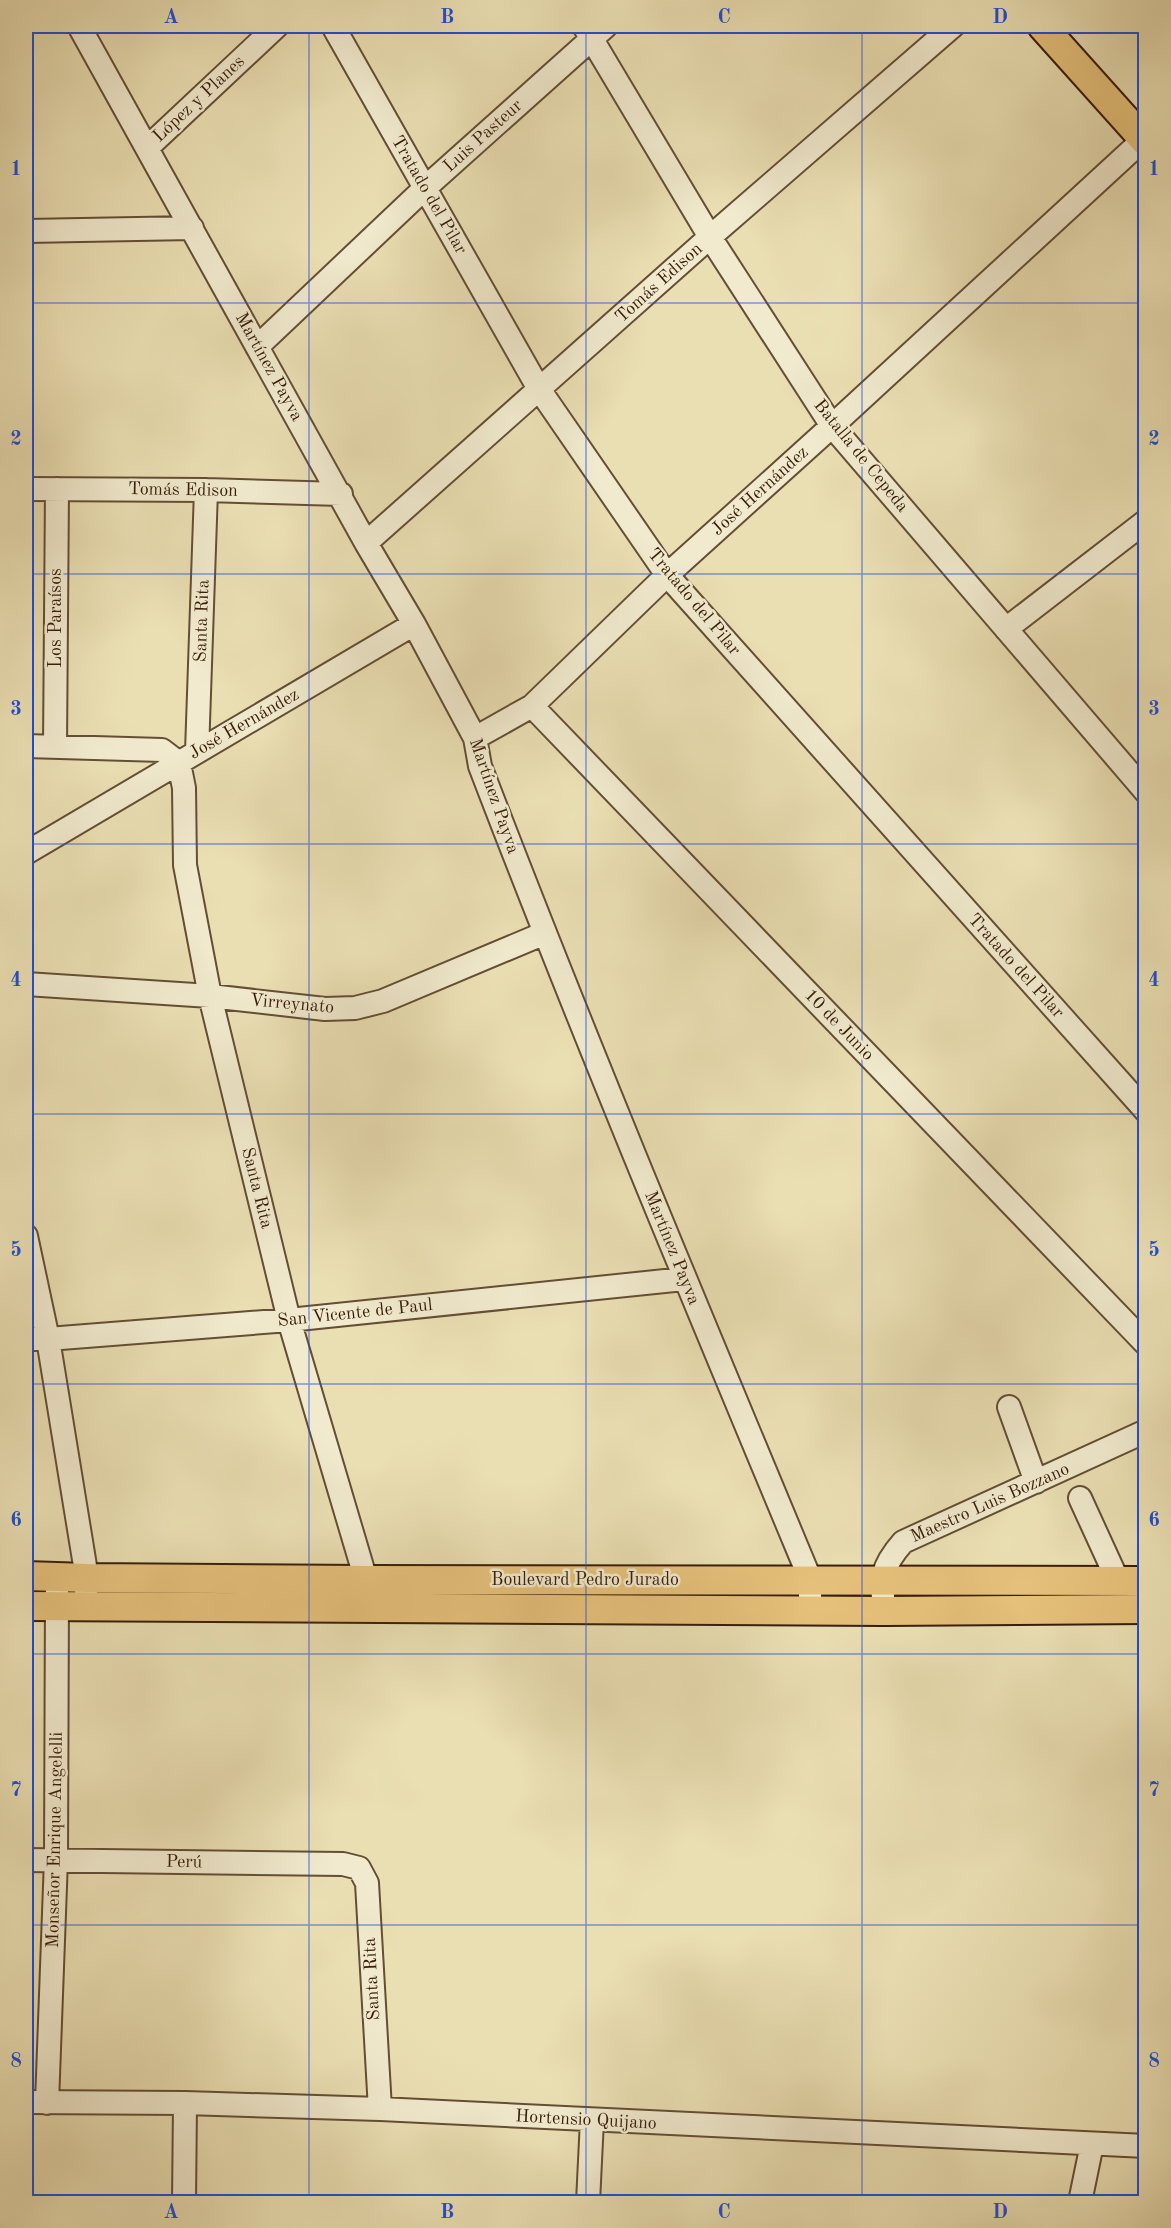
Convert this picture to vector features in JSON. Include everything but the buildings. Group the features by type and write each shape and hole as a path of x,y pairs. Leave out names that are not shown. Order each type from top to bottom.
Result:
{"main road":[{"path":"1042,26 1145,140"},
{"name":"Boulevard Pedro Jurado","path":"26,1576 367,1594"},
{"name":"Boulevard Pedro Jurado","path":"26,1605 86,1606 367,1594 490,1594 811,1581 1132,1581"},
{"name":"Boulevard Pedro Jurado","path":"490,1594 809,1610 1146,1609"}],"street":[{"name":"Martínez Payva","path":"79,26 341,494 366,543 414,624 475,738 480,766 545,933 684,1279 811,1581 809,1610"},
{"name":"López y Planes","path":"147,148 277,26"},
{"name":"Tratado del Pilar","path":"333,26 539,388 666,575 1146,1111"},
{"name":"Tomás Edison","path":"366,543 710,237 953,26"},
{"name":"Luis Pasteur","path":"257,346 593,30"},
{"name":"Batalla de Cepeda","path":"593,30 710,237 832,426 1146,792"},
{"name":"José Hernández","path":"475,738 532,706 666,575 1145,140"},
{"path":"26,231 192,228"},
{"name":"Tomás Edison","path":"26,489 206,490 341,494"},
{"name":"Los Paraísos","path":"55,747 57,489"},
{"name":"Santa Rita","path":"206,490 184,788 185,865 210,996 290,1320 367,1594"},
{"path":"1006,629 1146,521"},
{"name":"José Hernández","path":"26,746 162,750 188,757 414,624"},
{"name":"10 de Junio","path":"532,706 1146,1344"},
{"path":"26,853 188,757"},
{"name":"Virreynato","path":"26,984 210,996 325,1009 355,1008 383,1001 545,933"},
{"path":"26,1236 48,1339 87,1578 86,1606"},
{"name":"San Vicente de Paul","path":"26,1339 290,1320 684,1279"},
{"path":"1009,1407 1036,1482"},
{"name":"Maestro Luis Bozzano","path":"884,1611 881,1581 890,1557 903,1542 1146,1431"},
{"path":"1080,1498 1132,1581"},
{"name":"Monseñor Enrique Angelelli","path":"36,2102 56,1859 56,1577"},
{"name":"Perú","path":"26,1860 343,1864"},
{"name":"Santa Rita","path":"343,1864 359,1868 367,1883 380,2109"},
{"name":"Hortensio Quijano","path":"36,2102 185,2103 380,2109 1146,2146"},
{"path":"184,2202 185,2103"},
{"path":"588,2202 592,2120"},
{"path":"1080,2202 1092,2144"}]}
